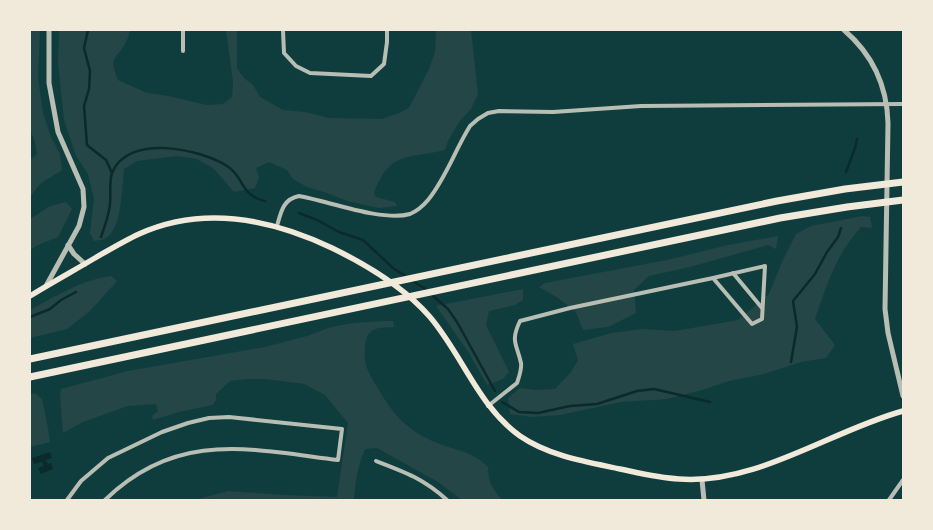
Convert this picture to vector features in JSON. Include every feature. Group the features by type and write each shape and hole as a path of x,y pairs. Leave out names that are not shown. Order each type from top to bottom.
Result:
{"highway":[{"path":"30,359 777,201 845,189 903,182"},
{"path":"30,377 780,218 847,206 903,200"}],"main road":[{"path":"30,296 139,234 174,222 206,218 236,218 277,226 317,241 362,263 418,304 438,327 488,406 521,437 561,455 646,474 678,479 702,480 742,472 769,464 870,422 903,411"}],"street":[{"path":"46,287 83,215 84,198 79,179 66,154 58,132 48,83 49,30"},
{"path":"183,30 183,51"},
{"path":"283,30 284,53 296,66 310,73 371,76 384,64 387,30"},
{"path":"844,30 870,61 880,80 887,104 886,315 888,332 903,396"},
{"path":"277,226 284,204 293,197 299,196 369,213 403,215 412,213 421,207 434,192 470,126 488,113 499,111 567,112 650,106 903,104"},
{"path":"68,245 74,254 85,264"},
{"path":"488,406 517,383 521,365 514,344 515,331 520,321 570,308 765,266 762,319 752,324 713,278"},
{"path":"734,273 762,308"},
{"path":"67,500 81,481 108,458 162,432 199,420 218,417 242,418 342,429 338,460 240,448 198,451 169,459 139,473 105,500"},
{"path":"376,462 407,472 431,486 447,500"},
{"path":"702,480 704,500"},
{"path":"889,500 903,480"}],"shaded area":[{"path":"30,30 40,30 38,78 43,113 51,137 60,154 62,170 40,184 30,197 30,160 37,154 30,129"},
{"path":"59,30 130,30 127,41 114,62 118,80 147,93 207,105 223,104 232,97 233,82 226,30 237,30 237,68 244,78 253,85 260,97 283,110 305,112 329,118 382,119 409,108 429,69 435,52 436,30 471,30 478,94 471,109 459,122 445,150 411,156 394,163 387,169 374,193 376,197 395,202 397,206 379,208 347,201 307,187 293,179 287,170 269,162 256,168 259,177 255,188 234,192 214,169 197,159 177,156 137,161 124,169 120,206 115,226 106,238 94,241 90,233 94,199 88,174 76,156 64,120 58,63"},
{"path":"66,202 72,209 58,237 30,250 30,219 50,206"},
{"path":"862,216 870,217 872,228 861,227 845,248 828,282 815,319 835,345 826,358 801,362 764,374 729,381 667,399 621,402 560,415 532,417 510,414 508,398 520,388 536,390 555,389 571,372 578,360 573,344 611,333 643,329 675,331 738,320 769,294 796,234 811,226"},
{"path":"778,236 776,249 768,245 690,267 649,276 634,290 636,313 608,327 583,330 576,312 558,298 539,287 545,283 667,260 728,245"},
{"path":"111,276 117,281 90,311 67,329 30,338 30,310 79,285"},
{"path":"523,289 523,300 515,305 489,311 486,325 509,372 503,379 487,385 469,353 436,306"},
{"path":"393,321 394,327 377,329 370,332 366,341 365,360 373,380 385,399 396,415 410,428 437,443 464,452 483,462 488,467 489,477 496,493 502,500 462,500 438,482 377,448 365,449 357,474 354,500 195,500 228,491 337,497 348,423 325,395 304,384 265,379 230,381 216,394 216,400 213,405 153,420 152,416 158,411 156,404 128,406 83,422 63,433 61,389 128,371 265,347 307,336 331,327"},
{"path":"35,393 42,399 50,442 30,447 30,394"},
{"path":"50,452 52,458 46,460 48,464 51,463 53,469 41,474 38,468 44,466 42,462 34,464 32,458"}],"waterway":[{"path":"88,30 84,48 90,71 89,89 84,106 87,145 106,160 112,173"},
{"path":"846,172 857,139"},
{"path":"101,237 107,220 112,173 120,161 133,153 148,149 183,150 215,160 233,170 251,195 265,201"},
{"path":"299,213 339,232 363,240 393,268 407,277"},
{"path":"791,362 797,327 793,301 815,274 838,237 841,228"},
{"path":"411,280 424,288 448,309 495,391"},
{"path":"30,317 50,309 61,300 76,292"},
{"path":"502,402 519,412 538,413 570,406 597,404 637,391 654,389 710,402"}]}
